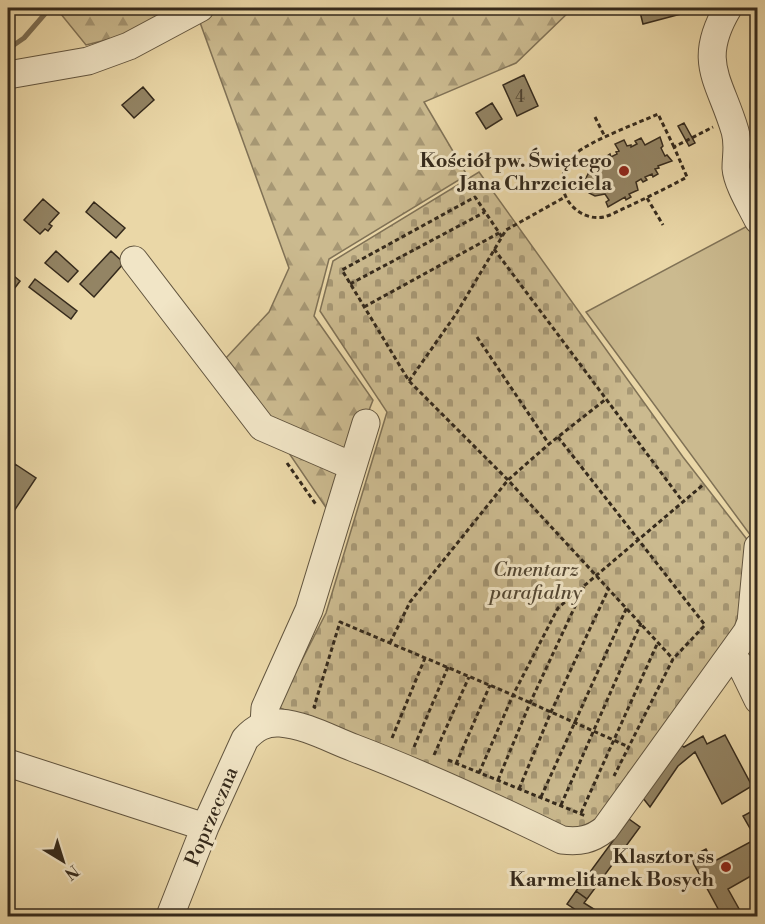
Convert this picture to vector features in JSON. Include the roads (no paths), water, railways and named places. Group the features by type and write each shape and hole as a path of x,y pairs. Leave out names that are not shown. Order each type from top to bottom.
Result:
{"street":[{"path":"8,75 88,61 129,46 200,8"},
{"path":"728,8 716,32 712,61 718,90 738,143 736,170 758,220"},
{"path":"134,260 262,427 352,466"},
{"path":"366,423 309,610 265,708 264,724 280,723 307,729 419,773 562,840 577,842 594,837 605,829 731,656 751,622 758,547"},
{"path":"731,656 742,667 758,700"},
{"name":"Poprzeczna","path":"170,916 205,827 245,739 254,729 264,724"},
{"path":"8,763 205,827"}],"waterway":[{"path":"8,49 24,38 50,8"}],"place":[{"name":"Kościół pw. Świętego Jana Chrzciciela","path":"624,171"},
{"name":"Klasztor ss Karmelitanek Bosych","path":"726,867"}],"park label":[{"name":"Cmentarz parafialny","path":"536,580"}]}
